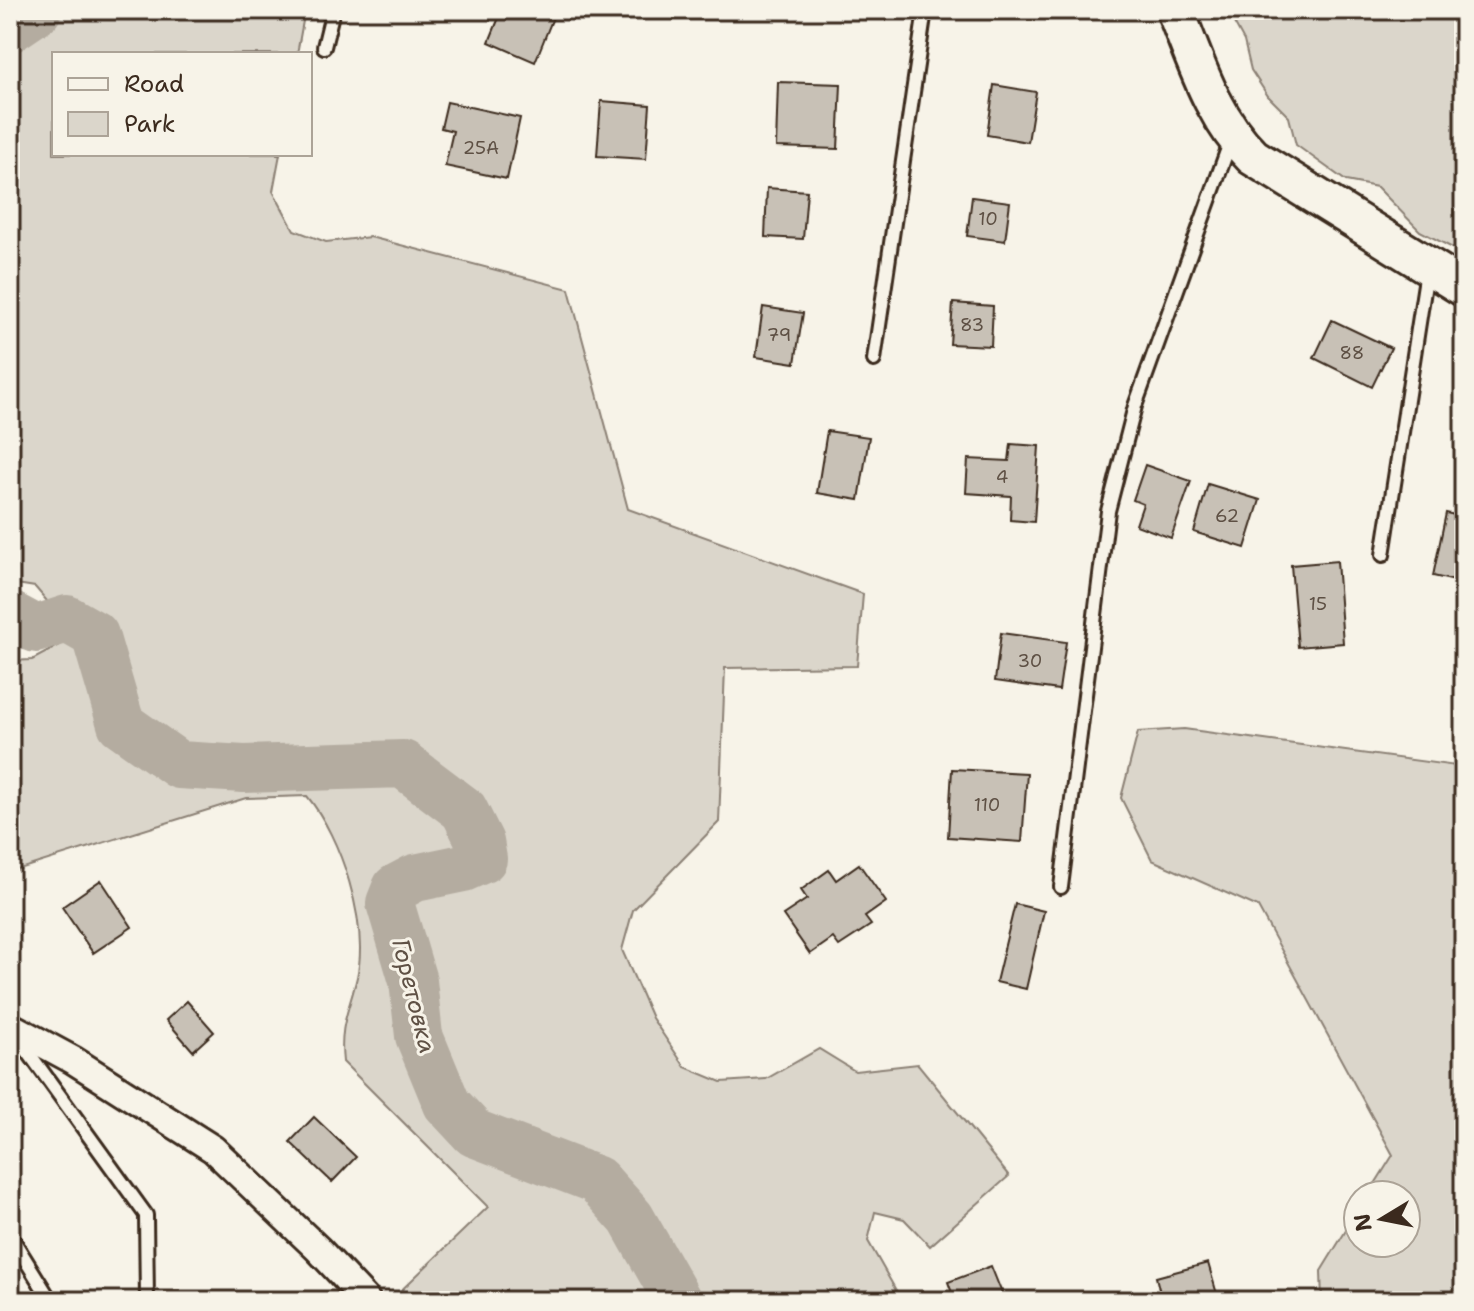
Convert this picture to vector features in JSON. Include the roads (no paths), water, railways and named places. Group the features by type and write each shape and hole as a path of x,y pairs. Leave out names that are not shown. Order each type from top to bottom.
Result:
{"street":[{"path":"1175,10 1215,109 1232,137 1253,157 1464,288"},
{"path":"10,1027 73,1060 213,1149 318,1249 367,1301"}],"lane":[{"path":"324,47 333,10"},
{"path":"874,360 925,10"},
{"path":"1061,887 1108,511 1135,406 1232,137"},
{"path":"1383,555 1428,264"},
{"path":"10,1027 146,1215 147,1301"},
{"path":"10,1235 51,1301"}],"waterway":[{"name":"Горетовка","path":"10,29 38,10"},
{"name":"Горетовка","path":"10,615 36,629 67,619 95,635 121,724 179,765 244,769 403,764 464,810 480,842 483,859 463,868 415,878 396,888 390,903 413,981 419,1036 447,1104 474,1133 597,1180 631,1218 678,1301"}]}
